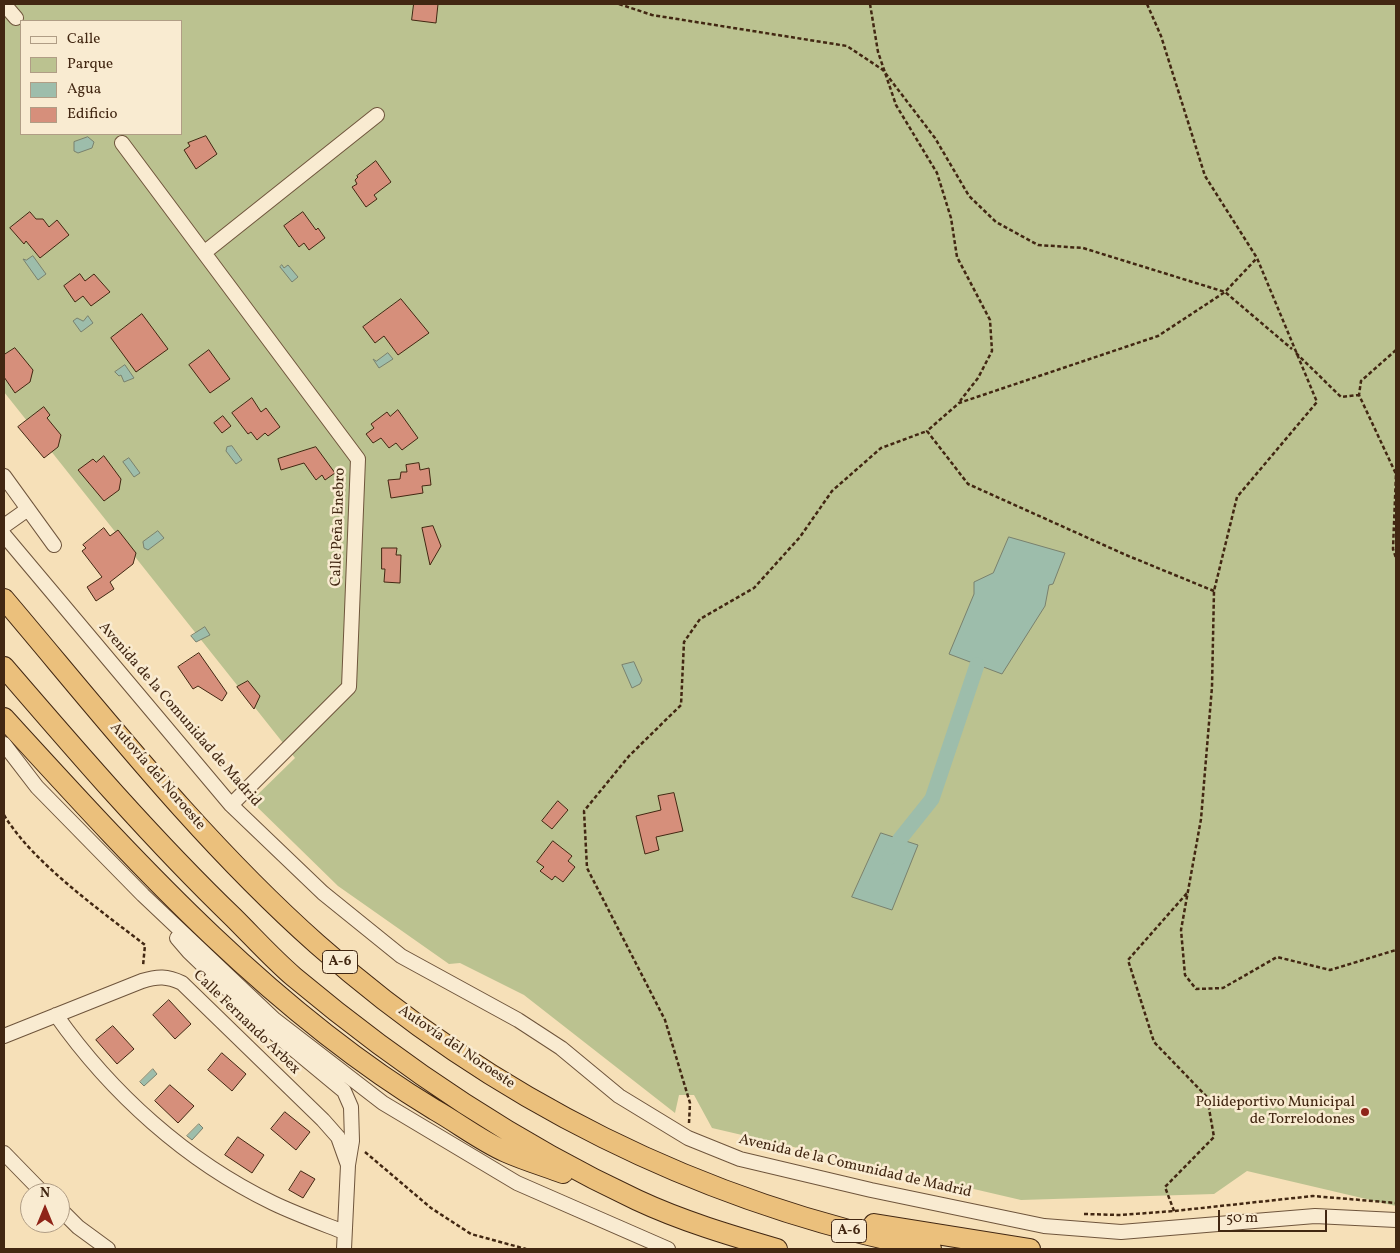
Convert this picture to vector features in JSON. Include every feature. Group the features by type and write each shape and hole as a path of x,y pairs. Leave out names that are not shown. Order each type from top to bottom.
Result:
{"highway":[{"name":"Autovía del Noroeste","path":"4,599 216,845 317,944 419,1026 546,1109 660,1166 767,1207 873,1238 931,1249"},
{"name":"A-6","path":"4,667 117,799 204,889 293,976 412,1069 483,1117 560,1160 638,1200 712,1230 777,1249"},
{"path":"4,718 94,816 230,952 306,1018 390,1083 505,1152 638,1200"},
{"path":"767,1207 1030,1249"}],"street":[{"path":"4,4 16,18"},
{"path":"204,252 377,115"},
{"name":"Calle Peña Enebro","path":"122,143 358,459 349,687 231,805"},
{"path":"4,476 54,546"},
{"path":"4,526 28,509"},
{"name":"Avenida de la Comunidad de Madrid","path":"4,535 231,805 323,893 401,956 518,1020 561,1048 619,1096 688,1138 740,1159 871,1190 1044,1226 1121,1232 1315,1216 1396,1220"},
{"path":"4,744 37,787 143,895 274,1019 383,1103 517,1183 668,1249"},
{"path":"143,895 189,952 268,1028 344,1091 351,1106 352,1142 348,1165 344,1249"},
{"name":"Calle Fernando Arbex","path":"4,1036 142,981 157,976 170,977 182,983 324,1120 338,1137 348,1165"},
{"path":"56,1014 108,1080 165,1133 216,1171 273,1203 344,1232"},
{"path":"4,1153 33,1183"},
{"path":"70,1219 108,1249"}],"path":[{"path":"619,4 652,14 847,46 884,70 935,138 969,196 996,222 1038,246 1083,248 1225,292 1294,350 1341,397 1359,395"},
{"path":"681,1122 688,1127 690,1103 665,1020 587,868 584,811 629,756 681,705 684,642 700,619 754,588 800,537 832,491 881,448 927,431 960,403 978,378 992,351 990,320 957,256 951,218 937,173 896,105 884,70 870,4"},
{"path":"1148,4 1161,36 1205,176 1257,258 1317,402 1237,497 1214,590 1212,687 1202,810 1181,930 1185,975 1196,988 1223,988 1277,956 1330,970 1396,950"},
{"path":"960,403 1158,336 1225,292 1257,258"},
{"path":"1396,350 1361,381 1359,395 1396,474 1392,549 1396,558"},
{"path":"927,431 968,484 1126,555 1214,590"},
{"path":"4,815 15,833 76,892 145,945 142,981"},
{"path":"1179,1227 1165,1187 1214,1137 1207,1097 1154,1042 1128,960 1189,891"},
{"path":"352,1142 431,1208 471,1234 526,1249"},
{"path":"1083,1214 1121,1215 1174,1211 1313,1196 1396,1203"}],"green space":[{"path":"4,4 1396,4 1396,1206 1247,1171 1214,1194 1021,1200 712,1128 694,1095 679,1095 675,1113 524,995 460,963 449,964 338,886 251,801 295,758 4,392"}],"water":[{"path":"88,137 94,142 92,148 78,153 74,151 74,142"},
{"path":"33,256 46,274 38,280 23,259 26,260"},
{"path":"282,265 284,268 288,265 298,277 292,282 280,267"},
{"path":"88,316 93,323 81,332 73,321 77,318 83,321"},
{"path":"388,353 393,359 379,368 373,359 376,361"},
{"path":"125,365 134,378 124,382 121,375 119,376 115,372"},
{"path":"232,446 242,460 236,464 226,451 227,447"},
{"path":"129,458 140,473 134,477 123,462"},
{"path":"158,531 164,538 148,550 144,548 143,542"},
{"path":"1009,537 1065,553 1053,584 1049,585 1045,606 1002,674 949,654 974,594 974,582 993,573"},
{"path":"205,627 210,635 196,642 191,636"},
{"path":"634,662 642,680 640,684 632,688 622,665"},
{"path":"881,833 918,845 892,910 852,897"},
{"path":"153,1069 157,1074 144,1086 140,1082"},
{"path":"199,1124 203,1128 192,1140 187,1136"}],"building":[{"path":"414,4 438,4 436,23 412,20"},
{"path":"206,136 217,154 196,169 184,150 190,146 188,143"},
{"path":"376,161 391,182 374,195 377,199 366,207 352,187 357,184 355,180 357,176"},
{"path":"30,212 36,219 43,219 49,227 57,220 69,235 40,258 26,241 24,244 10,228"},
{"path":"303,212 316,230 318,228 325,238 309,250 304,243 299,247 284,226"},
{"path":"80,274 85,281 94,274 110,292 91,306 83,296 75,302 64,286"},
{"path":"401,299 429,333 398,355 384,336 375,343 363,327"},
{"path":"142,314 168,349 136,372 111,338"},
{"path":"15,348 33,370 30,382 15,393 4,377 4,355"},
{"path":"209,350 230,379 210,393 189,365"},
{"path":"252,398 261,412 266,408 280,427 268,436 265,433 257,440 251,432 248,434 232,413"},
{"path":"44,407 50,415 47,418 61,435 58,447 44,458 18,427"},
{"path":"398,410 418,438 402,450 396,443 389,448 381,438 373,443 366,434 374,428 371,424 387,412 390,416"},
{"path":"223,416 231,426 222,433 214,423"},
{"path":"316,447 335,473 325,480 322,475 316,480 304,463 281,470 278,459"},
{"path":"104,456 121,479 119,490 104,501 78,470 93,459 96,462"},
{"path":"419,463 420,470 429,468 431,485 422,486 423,493 391,498 388,480 400,479 401,472 407,472 406,465"},
{"path":"433,526 441,546 430,565 422,528"},
{"path":"104,528 110,536 118,530 136,553 133,564 110,582 114,589 96,601 87,587 102,577 82,551 86,548 83,545"},
{"path":"382,548 397,548 396,555 401,555 400,583 384,582 385,569 382,569"},
{"path":"199,653 227,693 222,701 198,686 193,689 178,667"},
{"path":"248,681 260,696 254,709 237,687"},
{"path":"674,793 683,831 656,837 659,850 645,854 636,816 661,810 658,796"},
{"path":"558,801 568,810 552,829 542,821"},
{"path":"553,841 572,856 568,861 575,867 563,882 555,876 552,880 540,871 544,867 537,862"},
{"path":"169,1000 191,1024 175,1039 153,1015"},
{"path":"113,1026 134,1049 117,1064 96,1040"},
{"path":"222,1053 246,1074 232,1091 208,1070"},
{"path":"170,1085 194,1106 178,1123 155,1101"},
{"path":"285,1112 310,1132 296,1150 271,1129"},
{"path":"238,1137 264,1155 252,1173 225,1155"},
{"path":"301,1171 315,1179 303,1198 289,1190"}],"waterway":[{"path":"890,857 900,839 932,799 977,665"}],"place":[{"name":"Polideportivo Municipal de Torrelodones","path":"1365,1112"}]}
